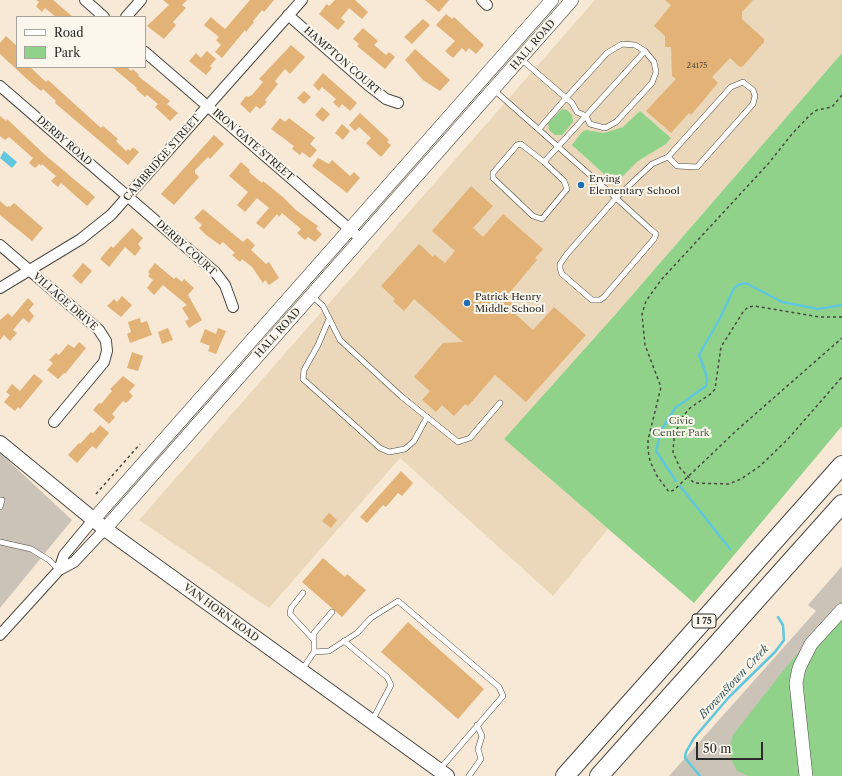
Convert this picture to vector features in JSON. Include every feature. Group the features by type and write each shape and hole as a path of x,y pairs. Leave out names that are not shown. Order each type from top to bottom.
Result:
{"highway":[{"name":"I 75","path":"565,776 842,465"},
{"name":"I 75","path":"599,776 842,504"}],"main road":[{"name":"VAN HORN ROAD","path":"0,443 92,520 443,773"}],"street":[{"path":"85,0 103,16"},
{"path":"127,16 141,0"},
{"name":"CAMBRIDGE STREET","path":"0,288 95,229 128,196 302,0"},
{"name":"HALL ROAD","path":"59,570 64,555 92,520 552,0"},
{"name":"HALL ROAD","path":"0,635 59,570 74,562 105,529 572,0"},
{"name":"HAMPTON COURT","path":"288,15 368,85 386,99 398,103"},
{"name":"IRON GATE STREET","path":"146,53 361,239"},
{"path":"482,80 493,90"},
{"name":"DERBY ROAD","path":"0,86 128,196"},
{"name":"DERBY COURT","path":"128,196 215,272 225,285 233,307"},
{"name":"VILLAGE DRIVE","path":"0,245 103,336 107,351 104,362 54,422"},
{"path":"300,285 311,295"},
{"path":"806,776 796,683 799,668 812,644 842,610"}],"lane":[{"path":"521,58 566,98 572,103 577,112 586,116 590,124 596,127 605,128 616,122 652,83 656,72 654,62 646,51 636,45 622,44 607,53 566,98 539,129"},
{"path":"544,162 646,51"},
{"path":"493,90 539,129 616,198 656,234 654,239 604,297 600,300 592,300 562,274 560,264 616,198 652,164 668,157 731,87 743,82 753,90 755,96 753,104 697,167 677,166 668,157"},
{"path":"521,144 544,162 564,181 567,189 542,219 533,216 493,178 493,173 517,145 521,144"},
{"path":"311,295 323,306 340,340 427,417 458,442 470,438 500,403"},
{"path":"329,319 318,345 304,370 303,380 380,448 389,452 405,449 414,442 427,417"},
{"path":"0,500 2,500 0,508"},
{"path":"0,542 31,549 49,560 59,570"},
{"path":"303,593 291,608 290,614 314,640"},
{"path":"314,652 329,651 357,633 371,618 398,601 500,687 503,696 477,725 443,773"},
{"path":"301,671 314,652 314,633 332,612"},
{"path":"344,641 387,677 391,685 372,722"},
{"path":"469,776 481,759 478,749 482,736 477,725"}],"path":[{"path":"842,95 832,107 817,110 810,115 792,134 768,164 661,280 646,301 642,314 645,345 661,387 648,440 650,462 657,476 668,492 674,490 737,430 842,338"},
{"path":"842,317 819,317 754,306 743,312 721,347 715,389 712,393 690,408 683,416 674,438 673,452 680,468 694,483 729,484 741,479 760,466 788,439 842,376"},
{"path":"96,494 140,444"}],"shaded area":[{"name":"Erving Elementary School","path":"595,0 842,0 842,53 614,316 504,439 608,529 553,596 400,458 269,608 139,520"},
{"path":"0,453 72,520 0,608"},
{"path":"842,566 842,776 669,776 816,611 808,605"}],"green space":[{"name":"Civic Center Park","path":"842,53 842,426 694,603 504,439 614,316"},
{"path":"562,109 567,110 572,115 573,122 562,135 555,135 549,130 548,123"},
{"path":"640,111 671,138 666,144 638,161 621,178 613,174 604,174 572,145 582,132 586,130 604,133 623,127"},
{"path":"842,601 842,776 749,776 737,771 731,759 729,748 733,735 782,672"}],"water":[{"path":"4,151 17,162 12,168 0,158"}],"building":[{"path":"36,0 53,0 72,16 55,16 45,8 42,12 36,6 39,2"},
{"path":"163,0 187,0 182,5 186,8 173,22 176,25 164,39 147,26 169,5"},
{"path":"250,0 274,0 264,12 262,10 246,32 245,30 222,58 215,52 221,45 216,40 219,37 204,25 211,17 225,29"},
{"path":"335,0 355,0 368,12 362,19 349,8 341,18 345,22 338,30 319,14 327,4 329,6"},
{"path":"425,0 449,0 439,12"},
{"path":"665,0 753,0 742,12 742,19 764,39 764,42 743,66 740,67 730,58 712,77 718,83 691,115 689,113 671,133 646,111 676,79 672,76 671,47 665,47 665,36 654,26 671,5"},
{"path":"446,14 452,19 454,17 484,45 476,54 469,48 466,52 462,48 453,58 445,51 455,41 436,25"},
{"path":"423,19 430,25 412,44 404,37"},
{"path":"363,28 378,41 374,45 386,55 389,52 395,57 385,69 357,46 359,44 353,39"},
{"path":"6,36 16,45 16,68 31,68 46,82 48,80 101,128 103,126 118,139 116,141 126,151 128,149 130,151 133,147 139,152 128,165 55,103 56,101 43,89 41,91 0,54 0,43"},
{"path":"291,45 305,57 290,74 285,69 275,81 278,84 265,100 267,102 260,109 256,106 250,113 240,104 246,96 248,97 252,95 263,82 259,79"},
{"path":"415,49 450,80 440,91 423,80 405,60"},
{"path":"207,51 216,59 210,66 212,68 206,75 189,61 196,53 201,58"},
{"path":"113,68 128,68 131,71 133,69 139,75 138,76 170,101 167,104 178,113 170,121 155,107 158,104 147,95 145,97 136,89 137,88"},
{"path":"323,73 357,103 350,111 342,104 339,108 333,102 336,99 322,87 319,91 313,85"},
{"path":"304,91 311,97 304,104 297,98"},
{"path":"322,107 330,114 323,122 315,115"},
{"path":"360,113 389,140 387,142 391,145 381,157 366,143 371,138 359,127 355,131 349,125"},
{"path":"0,116 6,121 7,119 44,154 95,197 87,206 61,183 58,187 51,181 56,176 42,164 41,166 39,164 35,168 29,163 33,158 9,137 5,140 0,136"},
{"path":"280,118 285,122 289,118 315,138 310,144 317,150 310,158 302,152 300,155 292,149 294,146 271,129"},
{"path":"342,124 350,131 343,140 335,133"},
{"path":"214,135 224,144 210,159 208,157 195,170 195,173 199,177 174,205 161,194"},
{"path":"318,158 329,164 332,160 350,176 354,172 360,178 347,193 312,166"},
{"path":"241,162 250,170 249,172 262,183 263,181 297,211 318,226 316,229 322,234 315,242 308,237 305,240 297,233 301,229 282,213 279,217 277,214 264,229 256,223 269,208 257,198 245,212 237,205 248,192 229,176"},
{"name":"Patrick Henry Middle School","path":"471,186 493,206 473,228 483,237 503,214 543,249 535,258 537,260 511,291 512,311 533,330 554,307 586,335 526,402 495,375 468,406 465,404 454,416 442,405 436,412 422,400 430,391 414,377 443,343 463,342 414,299 404,311 393,301 395,299 381,286 419,244 433,257 435,255 445,263 455,251 432,231"},
{"path":"0,201 7,207 10,207 14,203 43,228 32,241 0,215"},
{"path":"203,209 243,242 247,238 255,245 251,250 266,264 269,262 279,278 269,285 265,280 263,283 252,267 242,259 240,262 232,255 235,253 223,242 220,245 206,235 199,228 202,225 194,218"},
{"path":"132,228 143,238 138,244 141,248 135,256 125,247 109,267 100,259 111,246 113,248"},
{"path":"83,263 92,271 81,284 72,276"},
{"path":"155,263 174,279 176,277 182,282 184,279 194,288 188,295 202,320 189,328 185,321 189,319 182,308 187,305 163,285 154,295 147,288 153,280 148,276 150,274 148,272"},
{"path":"122,296 132,305 121,317 107,306 114,299 117,302"},
{"path":"28,298 34,304 29,310 34,316 29,323 23,318 13,330 17,333 10,341 4,335 0,340 0,320 8,313 12,317"},
{"path":"140,318 141,323 147,321 152,335 130,343 127,334 131,332 128,322"},
{"path":"168,328 173,340 162,344 158,332"},
{"path":"218,328 226,331 216,354 208,351 210,346 200,342 205,329 216,334"},
{"path":"79,342 86,348 65,374 64,373 58,379 47,370 53,363 49,360 56,353 59,355 68,344 74,348"},
{"path":"132,352 143,356 138,371 127,368"},
{"path":"34,374 43,381 20,409 18,407 15,411 4,402 10,395 6,392 12,384 20,391"},
{"path":"123,376 135,385 129,392 133,396 126,403 123,401 112,414 115,417 109,424 93,410 99,403 101,404 112,391 110,389"},
{"path":"100,425 109,433 96,449 92,446 77,463 68,455 79,443 80,444 91,432 93,433"},
{"path":"401,471 413,483 402,496 398,493 386,507 383,505 367,523 360,517"},
{"path":"329,513 337,520 331,528 322,521"},
{"path":"323,558 345,577 347,574 366,590 342,617 302,582"},
{"path":"408,622 484,689 458,719 381,652"}],"waterway":[{"name":"Brownstown Creek","path":"676,481 656,451 661,431 675,408 706,386 707,380 705,371 699,355 720,318 734,288 738,285 746,283 782,302 818,309 842,305"},
{"name":"Brownstown Creek","path":"680,486 730,549"},
{"name":"Brownstown Creek","path":"700,776 685,758 686,752 694,738 729,697 775,652 784,640 783,625 778,617"}],"place":[{"name":"Erving Elementary School","path":"581,185"},
{"name":"Patrick Henry Middle School","path":"467,303"}]}
